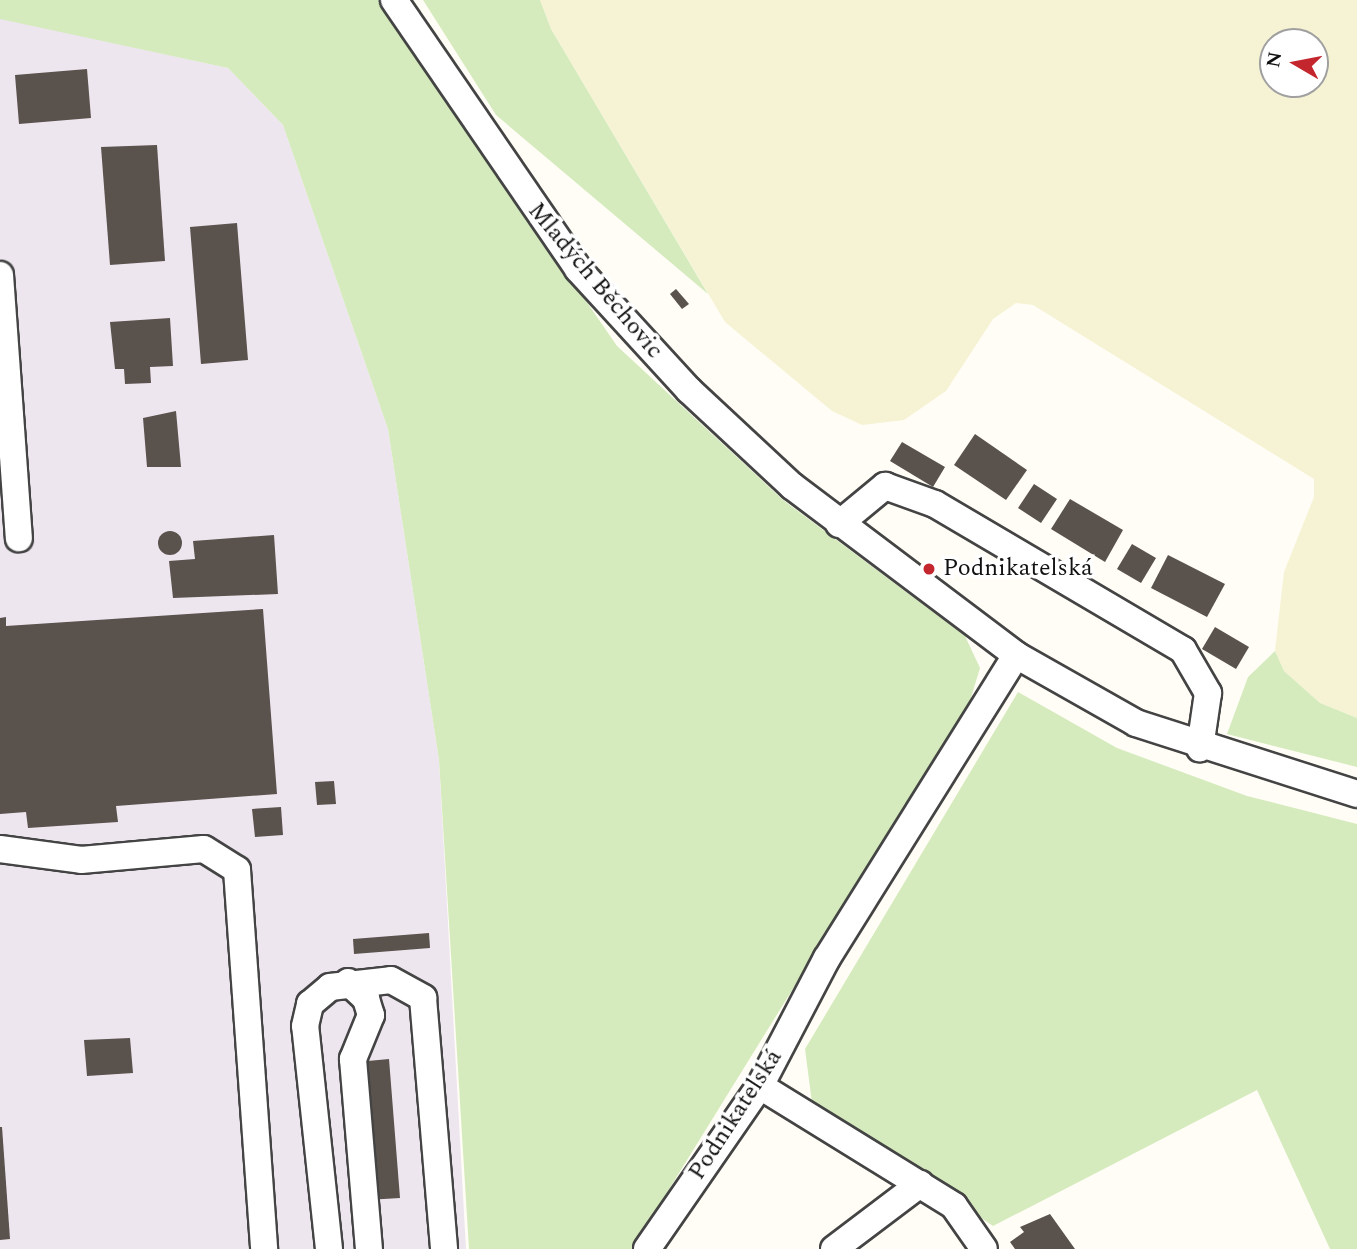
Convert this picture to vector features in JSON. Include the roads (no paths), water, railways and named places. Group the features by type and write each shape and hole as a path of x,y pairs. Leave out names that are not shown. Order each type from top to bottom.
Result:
{"street":[{"name":"Mladých Běchovic","path":"394,0 578,269 689,390 839,524 1016,655 1136,723 1200,748 1357,794"},
{"path":"0,275 19,538"},
{"path":"839,524 886,486 935,504 1183,650 1208,693 1200,748"},
{"name":"Podnikatelská","path":"647,1249 760,1086 827,958 1016,655"},
{"path":"0,849 81,860 204,849 237,870 264,1249"},
{"path":"329,1249 306,1026 318,994 348,982 391,980 423,998 444,1249"},
{"path":"348,982 366,999 371,1015 353,1059 369,1249"},
{"path":"760,1086 954,1206 984,1249"},
{"path":"834,1249 920,1184"}],"place":[{"name":"Podnikatelská","path":"929,569"}]}
